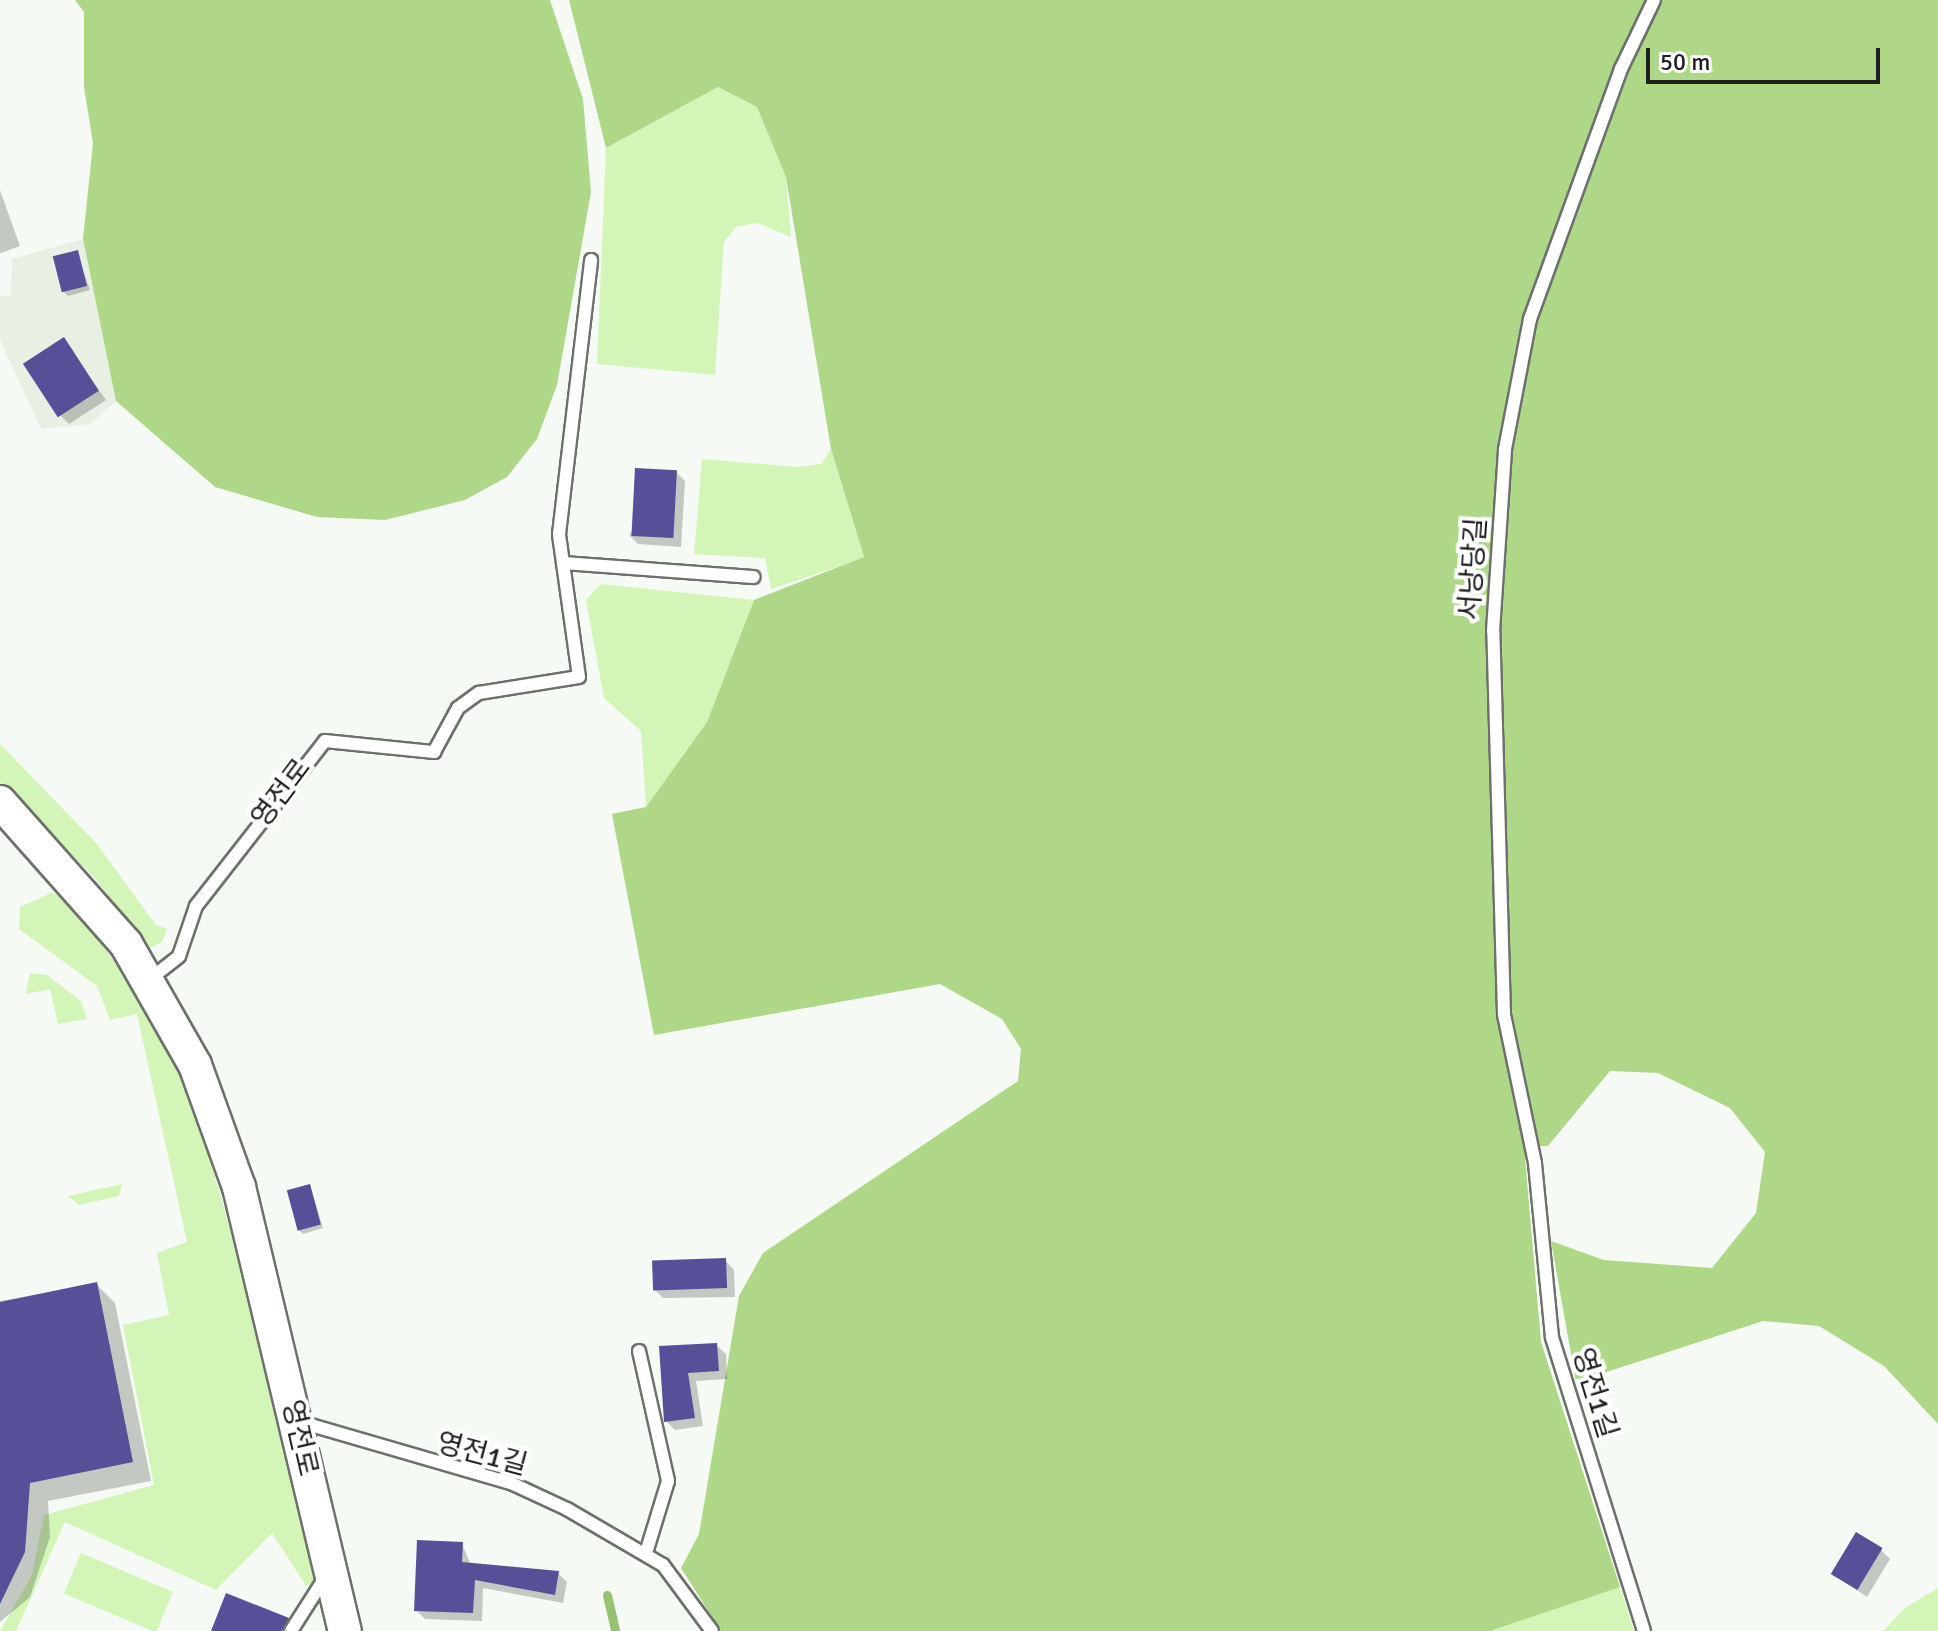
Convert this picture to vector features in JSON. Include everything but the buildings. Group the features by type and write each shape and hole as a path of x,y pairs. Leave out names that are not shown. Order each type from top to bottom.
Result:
{"street":[{"name":"영전로","path":"0,802 82,888 150,979 195,1065 239,1187 345,1631"}],"lane":[{"name":"서낭당길","path":"1535,1163 1504,1014 1496,841 1493,631 1505,449 1549,257 1654,0"},
{"name":"영전로","path":"150,979 179,956 196,906 325,741 434,752 458,708 479,693 579,677 563,563 560,507 591,260"},
{"path":"563,563 753,577"},
{"name":"영전1길","path":"1535,1163 1552,1337 1644,1631"},
{"path":"639,1351 668,1481 646,1553"},
{"name":"영전1길","path":"297,1421 511,1483 646,1553 684,1585 712,1631"},
{"path":"291,1631 331,1568"}],"shaded area":[{"path":"83,239 116,401 90,424 41,429 0,340 0,296 11,295 12,259"}],"green space":[{"path":"75,0 550,0 583,99 591,192 557,385 537,439 507,477 465,500 385,520 317,517 215,487 116,401 83,239 93,143 84,87 84,12"},
{"path":"569,0 1938,0 1938,1424 1884,1366 1819,1326 1763,1321 1576,1382 1551,1241 1604,1260 1712,1268 1756,1213 1765,1152 1730,1108 1658,1073 1610,1071 1548,1146 1524,1146 1541,1342 1620,1587 1490,1631 721,1631 681,1568 699,1534 739,1296 763,1253 1018,1081 1021,1049 1002,1019 940,984 654,1035 612,814 646,807 707,722 754,600 864,557 831,449 786,177 757,107 718,87 606,148"},
{"path":"718,87 757,107 786,177 791,237 757,223 736,227 724,242 715,375 597,364 606,148"},
{"path":"831,449 864,558 771,589 765,558 694,554 702,459 798,467 821,464"},
{"path":"601,584 754,600 707,722 646,807 641,731 604,698 586,600"},
{"path":"0,744 97,844 156,925 167,929 162,942 150,948 93,876 0,782"},
{"path":"51,893 66,896 141,998 193,1102 254,1311 317,1584 306,1586 272,1533 216,1590 65,1522 16,1631 0,1631 32,1575 44,1515 154,1485 123,1325 169,1315 157,1253 187,1242 137,1014 110,1020 97,986 19,929 20,907"},
{"path":"30,973 47,975 81,1001 87,1019 58,1024 50,989 26,994"},
{"path":"122,1184 119,1196 79,1205 68,1196"},
{"path":"81,1553 173,1592 157,1631 64,1594"},
{"path":"1620,1587 1634,1631 1490,1631 1519,1618"},
{"path":"1938,1588 1938,1631 1883,1631 1905,1608"}],"waterway":[{"path":"607,1595 615,1631"}]}
